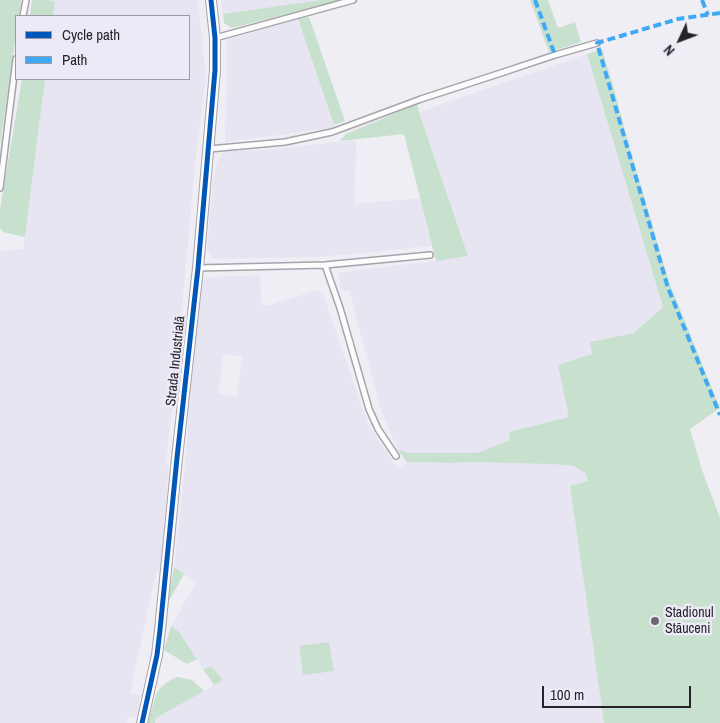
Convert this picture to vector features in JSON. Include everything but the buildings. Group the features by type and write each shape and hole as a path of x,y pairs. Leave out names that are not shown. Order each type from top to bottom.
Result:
{"street":[{"name":"Strada Industrială","path":"142,723 160,630 176,458 198,268 215,70 215,38 211,0"}],"lane":[{"path":"23,15 26,0"},
{"path":"215,38 353,0"},
{"path":"209,149 285,142 332,132 420,99 597,43"},
{"path":"0,188 15,67"},
{"path":"198,268 325,265 430,255"},
{"path":"325,265 340,308 369,410 396,456"}],"shaded area":[{"path":"49,0 198,0 206,79 196,154 166,462 169,467 160,571 156,572 130,693 140,695 137,718 128,717 127,723 0,723 0,251 23,249 45,80 190,80 190,15 53,15 55,2"},
{"path":"221,0 321,0 223,14"},
{"path":"298,19 334,125 332,128 225,142 226,40"},
{"path":"587,54 663,307 634,333 590,342 592,354 569,417 509,432 510,440 477,453 409,453 398,450 380,407 349,290 342,291 337,273 468,256 419,112"},
{"path":"356,140 355,204 420,198 432,246 317,257 213,259 207,249 212,189 216,164 223,153"},
{"path":"260,275 261,305 267,306 316,290 323,293 368,425 398,469 407,462 551,464 574,466 586,474 588,481 570,487 604,723 155,723 156,718 223,680 211,666 203,669 179,632 171,626 196,583 174,567 201,281 205,277","holes":["223,355 242,356 237,397 218,394"]}],"green space":[{"path":"0,0 21,0 19,15 15,15 15,41 0,146"},
{"path":"32,0 55,2 53,15 30,15"},
{"path":"321,0 342,0 232,28 224,23 223,14"},
{"path":"530,0 548,0 558,28 575,22 581,42 549,52"},
{"path":"309,17 345,121 334,125 298,19"},
{"path":"602,49 669,282 720,408 690,429 702,470 720,518 720,723 604,723 570,486 588,481 586,474 574,466 551,464 407,462 398,450 409,453 477,453 510,440 509,432 569,417 558,365 592,354 590,342 634,333 663,307 587,54"},
{"path":"22,80 45,80 25,237 3,232 0,228 0,210"},
{"path":"417,104 468,256 436,261 404,134 340,141 346,134"},
{"path":"174,567 184,574 167,604"},
{"path":"171,626 179,632 197,659 187,664 164,650"},
{"path":"329,642 334,671 303,675 299,646"},
{"path":"211,666 223,680 214,685 203,669"},
{"path":"178,677 192,680 204,691 156,718 155,723 148,723 156,694 162,686"}],"marked path":[{"path":"535,0 555,55"},
{"path":"702,0 708,15"},
{"path":"720,13 678,19 597,43 668,288 720,415"}],"cycle path":[{"path":"142,723 157,655 198,268 215,70 215,38 211,0"}],"place":[{"name":"Stadionul Stăuceni","path":"655,621"}]}
